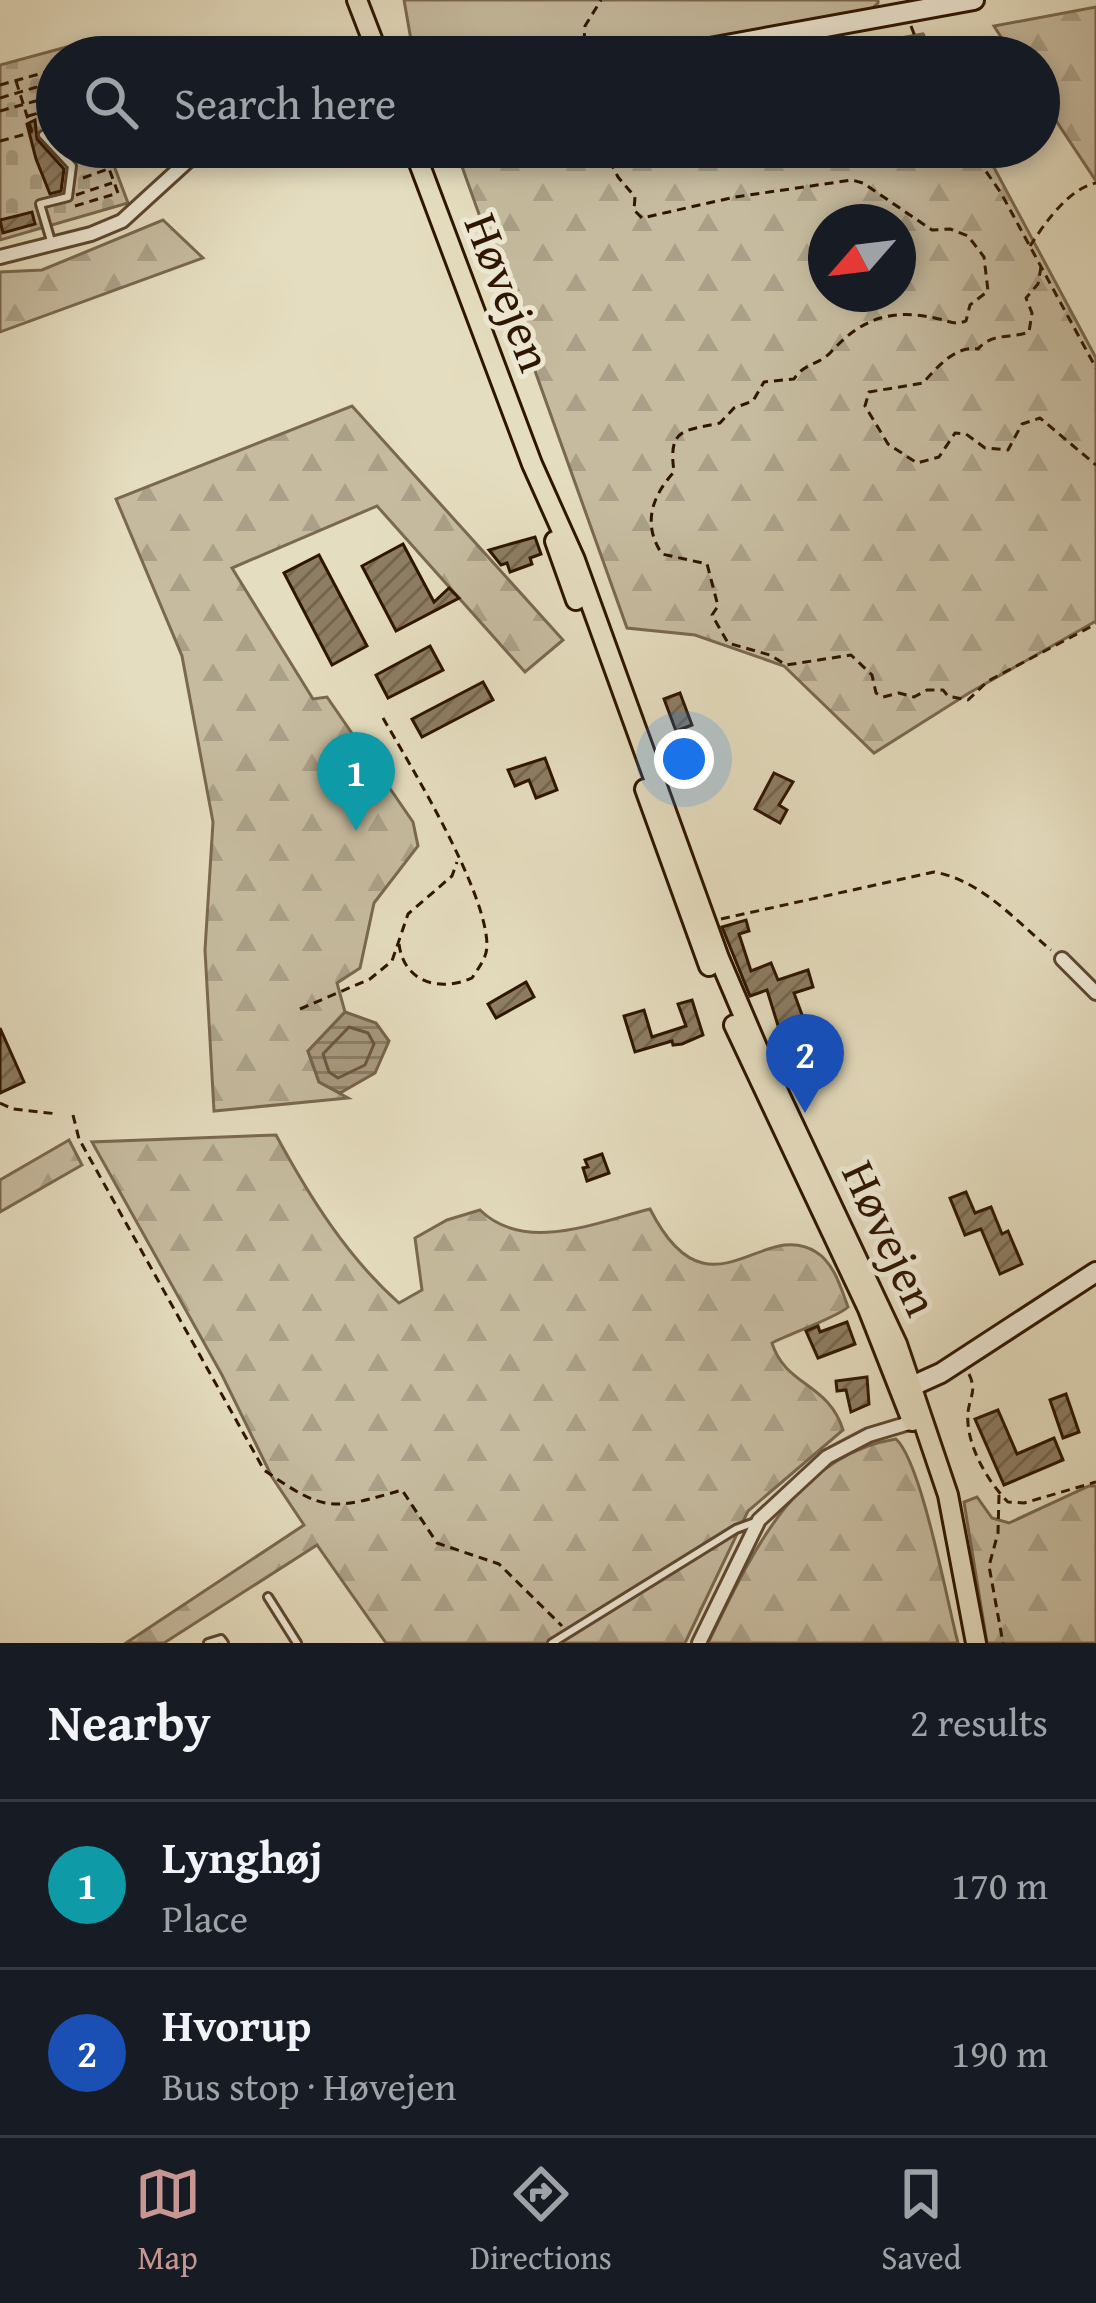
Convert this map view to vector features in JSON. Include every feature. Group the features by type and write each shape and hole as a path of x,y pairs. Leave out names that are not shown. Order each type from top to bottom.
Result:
{"main road":[{"path":"357,0 371,36"},
{"name":"Høvejen","path":"420,168 532,464 574,560 706,922 757,1047 860,1258 948,1495 976,1643"},
{"name":"Høvejen","path":"532,464 562,563 707,962 745,1052 907,1389"}],"street":[{"path":"778,36 974,0"},
{"path":"0,257 91,235 122,221 180,168"},
{"path":"1062,959 1096,993"},
{"path":"907,1389 962,1360 1096,1272"},
{"path":"699,1643 759,1520 826,1457 869,1435 918,1420"}],"lane":[{"path":"52,244 40,205 68,197 72,168"},
{"path":"552,1643 736,1528 759,1520"},
{"path":"268,1597 297,1643"},
{"path":"208,1643 224,1643"}],"path":[{"path":"584,36 585,26 601,0"},
{"path":"908,13 916,36"},
{"path":"0,85 36,75"},
{"path":"16,80 32,132"},
{"path":"0,98 36,87"},
{"path":"0,111 36,101"},
{"path":"27,116 36,114"},
{"path":"0,141 36,131"},
{"path":"614,168 635,197 634,210 642,218 735,197 852,180 932,230 968,236 985,257 988,291 970,305 966,321 956,325 904,313 868,320 820,361 799,370 794,379 764,382 753,401 734,408 720,423 686,428 678,434 670,454 674,472 650,511 652,538 662,554 706,564 718,606 712,615 728,643 770,655 786,665 851,655 872,675 876,693 883,697 943,690 948,696 968,700 988,681 1096,624"},
{"path":"984,168 1096,368"},
{"path":"70,182 108,169 118,193 74,206"},
{"path":"68,197 114,183"},
{"path":"1029,248 1050,217 1077,191 1096,183"},
{"path":"1041,267 1038,284 1026,298 1032,313 1029,332 1003,334 979,349 968,347 937,365 923,383 869,392 865,406 888,445 917,463 939,457 955,433 966,434 986,448 1008,449 1022,424 1040,418 1096,465"},
{"path":"383,718 421,782 458,860 484,925 487,949 472,978 444,987 406,967 399,944"},
{"path":"300,1009 370,979 392,961 407,914 452,876 458,860"},
{"path":"706,922 934,872 956,876 976,887 1062,959"},
{"path":"0,1102 13,1109 58,1114"},
{"path":"73,1115 79,1139 264,1470 314,1502 343,1507 402,1490 437,1544 499,1564 569,1633"},
{"path":"962,1360 974,1384 968,1415 971,1432 990,1484 1008,1502 1024,1503 1096,1482"},
{"path":"999,1493 1001,1515 989,1566 1003,1643"}],"green space":[{"path":"404,0 878,0 868,12 733,36 410,36"},
{"path":"1096,7 1096,181 1060,127 1060,36 1000,36 994,26"},
{"path":"36,55 36,168 115,168 128,203 0,240 0,65"},
{"path":"463,168 994,168 1096,358 1096,621 874,753 784,666 695,635 627,628"},
{"path":"163,220 203,258 0,332 0,272 42,270"},
{"path":"352,406 563,640 525,672 377,506 232,568 313,699 327,697 413,822 418,846 374,903 360,968 337,983 345,1012 308,1051 319,1082 348,1098 214,1111 205,950 213,822 182,656 116,499"},
{"path":"276,1135 330,1225 399,1303 422,1290 415,1238 447,1220 480,1210 498,1223 540,1232 585,1227 650,1209 672,1243 693,1260 735,1261 796,1245 816,1252 828,1263 848,1307 772,1343 787,1368 828,1403 843,1430 748,1511 685,1643 386,1643 317,1545 164,1643 126,1643 304,1525 272,1477 222,1375 92,1142"},
{"path":"69,1140 82,1165 0,1212 0,1180"},
{"path":"896,1439 924,1503 958,1643 708,1643 758,1546 802,1489 829,1466 860,1449"},
{"path":"1096,1486 1096,1643 987,1643 964,1502 977,1497 992,1518 1009,1523"}],"water":[{"path":"345,1012 376,1023 389,1041 375,1073 340,1093 319,1082 308,1051"}],"building":[{"path":"35,120 36,159 27,124"},
{"path":"40,168 63,168 61,191 50,194"},
{"path":"32,212 35,224 3,233 0,220"},
{"path":"535,537 541,554 530,558 532,564 510,572 507,563 501,565 489,550"},
{"path":"403,544 434,602 449,588 459,598 396,631 362,566"},
{"path":"319,555 367,646 332,665 284,573"},
{"path":"430,646 443,670 388,698 376,675"},
{"path":"483,682 493,700 422,737 412,719"},
{"path":"680,693 692,725 676,731 664,699"},
{"path":"545,758 557,790 536,798 529,780 515,786 508,770"},
{"path":"774,773 793,782 779,805 787,810 780,823 755,809"},
{"path":"746,920 749,931 739,934 751,971 771,963 778,980 808,970 813,987 794,993 805,1023 780,1032 767,990 750,996 722,927"},
{"path":"526,982 534,997 496,1018 488,1004"},
{"path":"692,1000 703,1035 682,1044 672,1041 635,1052 624,1016 644,1010 652,1037 686,1026 678,1004"},
{"path":"0,1028 24,1082 0,1093"},
{"path":"602,1154 609,1173 587,1181 585,1160"},
{"path":"966,1192 975,1213 991,1207 1022,1264 1000,1274 981,1229 965,1235 950,1198"},
{"path":"847,1322 855,1344 818,1358 806,1331 818,1326 820,1332"},
{"path":"867,1377 869,1404 851,1412 846,1390 837,1391 836,1381"},
{"path":"1066,1394 1079,1432 1063,1438 1050,1400"},
{"path":"998,1410 1017,1454 1054,1438 1063,1460 1004,1485 975,1419"}],"place":[{"name":"Lynghøj","path":"356,831"},
{"name":"Hvorup","path":"805,1113"}]}
